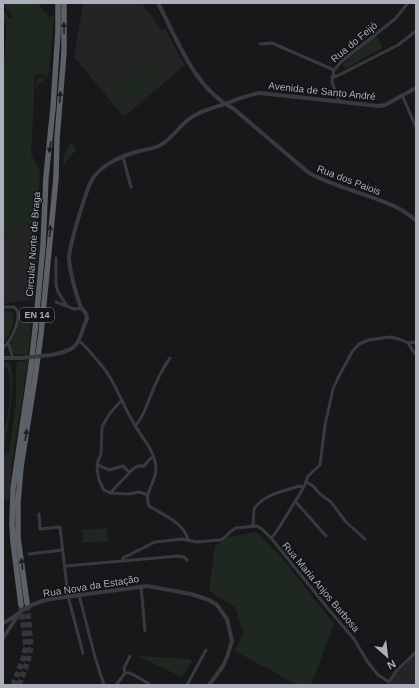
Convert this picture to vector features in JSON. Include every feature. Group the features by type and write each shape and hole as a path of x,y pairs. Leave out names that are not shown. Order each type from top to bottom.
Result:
{"highway":[{"name":"Circular Norte de Braga","path":"58,3 58,31 53,108 46,177 43,246 31,366 13,489 13,542 24,604 18,538 18,502 21,467 39,346 56,178 57,138 64,52 64,3"}],"street":[{"name":"Rua dos Paiois","path":"158,3 182,52 204,83 224,104 234,109 309,173 320,179 362,193 399,208 416,220"},
{"name":"Rua do Feijó","path":"339,102 332,82 334,70 394,19 408,3"},
{"path":"332,77 337,76 398,45 416,31"},
{"path":"260,44 272,43 334,70"},
{"name":"Avenida de Santo André","path":"79,342 87,319 86,314 81,308 70,267 69,255 92,180 97,173 107,165 123,156 158,147 189,119 216,105 224,104 246,95 260,93 379,106 385,105 416,88"},
{"path":"402,95 416,127"},
{"path":"123,156 131,187"},
{"path":"56,258 56,285 58,292 67,306"},
{"path":"56,302 74,309 81,308"},
{"path":"3,307 14,307 19,314 15,328 8,342 3,348"},
{"path":"271,538 276,534 307,482 308,476 320,465 325,425 334,389 338,378 352,352 359,344 368,340 390,337 408,343 416,342"},
{"path":"8,342 13,358"},
{"path":"3,358 51,355 72,349 79,342 85,345 109,375 135,426 153,457 156,468 154,480 147,500 149,506 182,528 188,539"},
{"path":"408,343 410,348 416,354"},
{"path":"135,426 140,421 156,382 170,358"},
{"path":"122,400 110,413 102,427 102,454 98,465 97,474 101,486 104,490 110,493 128,494 139,492 148,496"},
{"path":"110,493 129,472 138,466 144,466 153,457"},
{"path":"98,465 109,470 124,466 129,472"},
{"path":"307,482 331,502 346,522 365,539"},
{"path":"122,561 123,558 156,542 188,539 202,542 223,539 236,528 254,526 254,509 267,497 299,486 304,487"},
{"path":"295,501 326,536"},
{"path":"39,514 40,528 60,527 66,566 68,596 83,653"},
{"name":"Rua Maria Anjos Barbosa","path":"254,526 262,529 271,538 330,611 354,638 367,661 378,675 390,683"},
{"path":"29,554 63,550"},
{"path":"66,566 178,556 184,557 187,560"},
{"path":"141,586 145,631"},
{"name":"Rua Nova da Estação","path":"3,623 29,606 41,601 141,586 158,587 202,597 217,605 224,614 227,619 232,640 223,666 209,685"},
{"path":"79,595 95,658 104,685"},
{"name":"Rua Nova da Estação","path":"3,638 21,612"},
{"path":"187,685 206,650"},
{"path":"390,683 396,671 416,652"},
{"path":"116,685 125,673 124,668 130,656"},
{"path":"125,673 130,673 149,685"}],"shaded area":[{"path":"6,3 38,3 50,18 54,14 54,20 49,72 46,75 35,74 31,154 40,171 37,221 3,234 3,73 7,23 3,22 3,10 10,19 13,17 4,5"},
{"path":"85,3 141,3 161,30 165,29 185,65 124,117 74,57 83,5"},
{"path":"376,35 383,47 345,69 343,64"},
{"path":"146,59 162,77 126,108 110,90"},
{"path":"46,75 48,75 36,89 37,78 45,78"},
{"path":"70,144 72,144 77,150 63,165 65,151"},
{"path":"37,221 36,238 39,242 34,299 3,304 3,234"},
{"path":"33,307 28,354 16,355 13,352 11,345 23,314 28,309"},
{"path":"3,311 11,311 13,315 13,323 8,336 3,343 4,321"},
{"path":"18,361 28,361 13,457 9,453 16,403 16,365"},
{"path":"3,362 11,364 12,375 10,408 4,452 3,426 6,424 7,420 10,387 9,375 7,369 3,367"},
{"path":"3,452 9,453 13,457 9,500 3,500"},
{"path":"107,528 108,541 83,543 82,530"},
{"path":"256,532 278,553 334,624 311,685 298,685 235,651 243,633 235,607 209,591 215,546 230,537"},
{"path":"416,652 416,685 390,685 389,682 396,671"},
{"path":"138,656 188,659 192,661 182,677"}],"tunnel":[{"path":"19,685 28,661 31,646 27,603"},
{"path":"13,685 23,659 26,646 21,607"}]}
